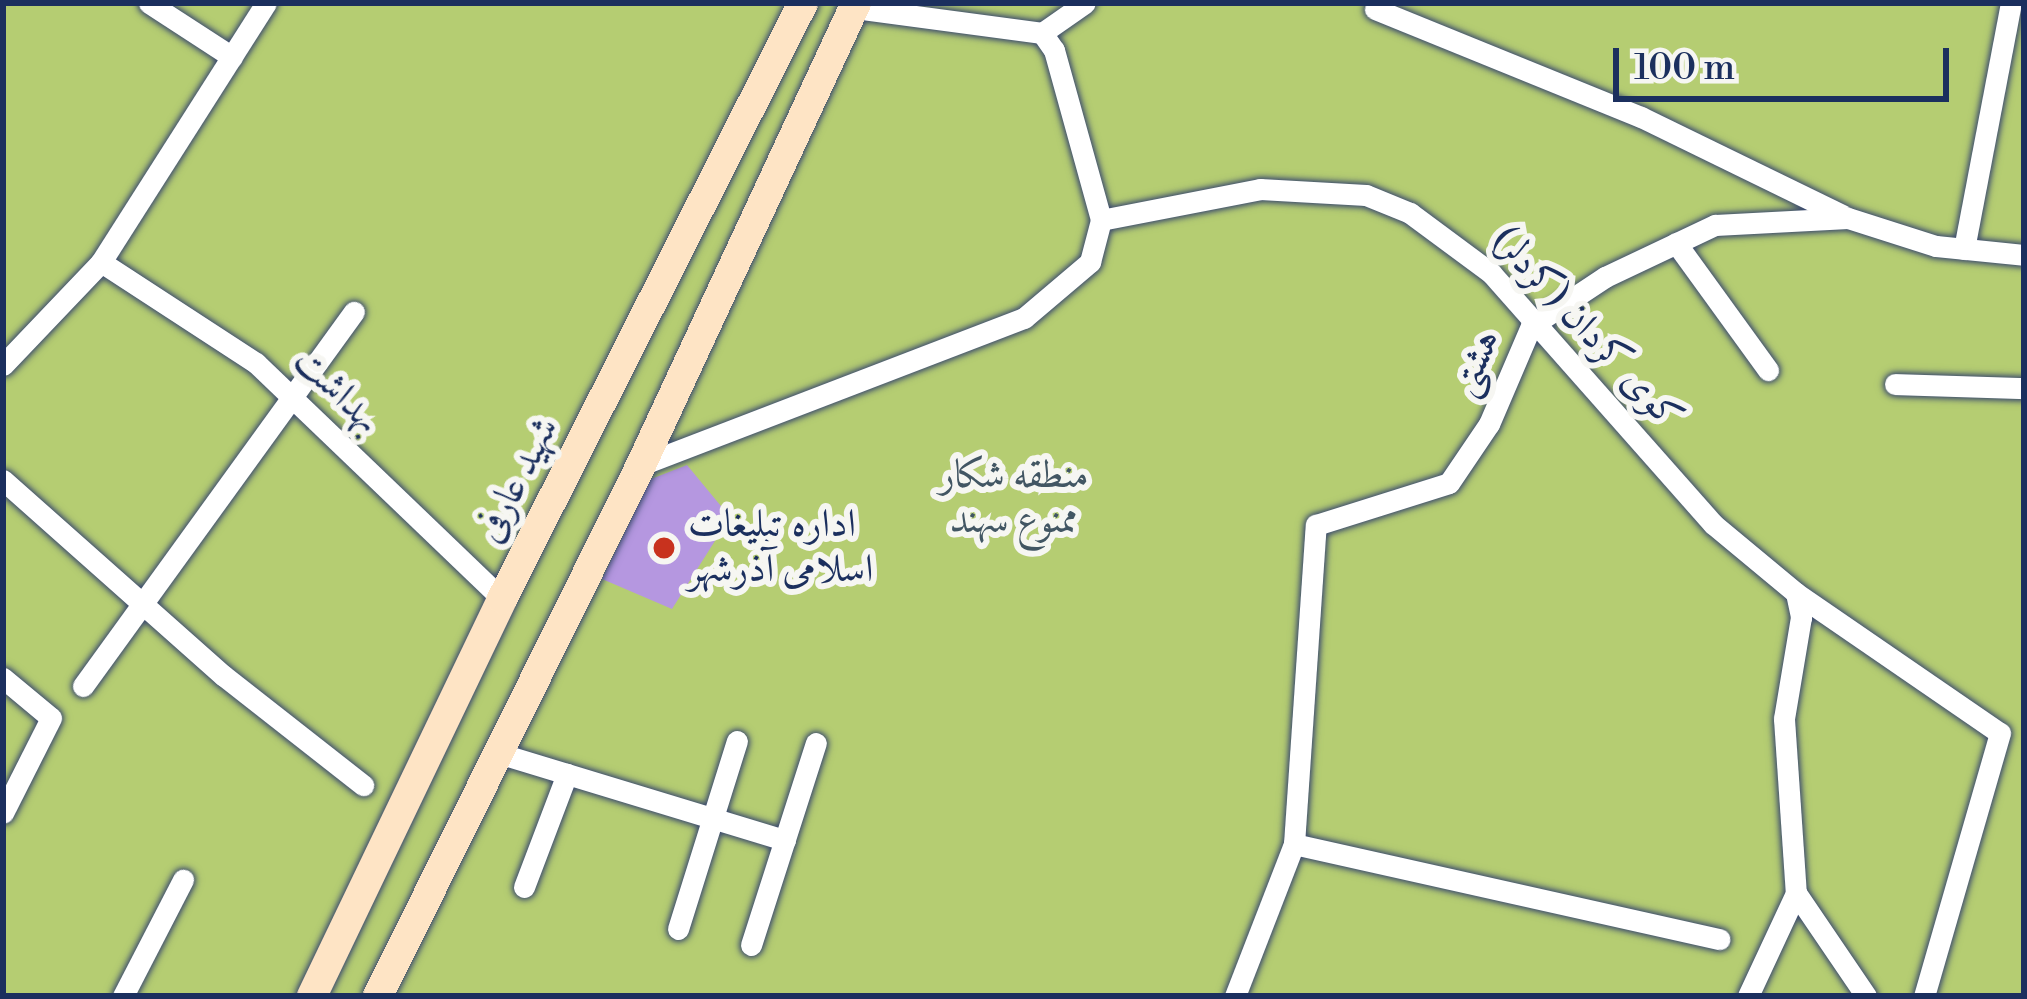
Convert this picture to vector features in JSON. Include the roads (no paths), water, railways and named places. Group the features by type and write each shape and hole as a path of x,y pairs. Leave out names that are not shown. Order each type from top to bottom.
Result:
{"street":[{"path":"149,3 232,57"},
{"path":"3,365 101,262 266,3"},
{"path":"804,3 819,23 854,9 1042,33 1085,3"},
{"name":"شهید عارفی","path":"312,996 502,599 804,3"},
{"path":"1964,249 2011,3"},
{"path":"378,996 641,465 854,9"},
{"path":"1375,9 1641,117 1848,218"},
{"path":"641,465 1024,318 1090,262 1101,220 1054,50 1042,33"},
{"name":"کوی کردان (کردلر)","path":"1101,220 1260,189 1366,195 1410,213 1479,262 1531,326 1713,524 1796,593 2000,734"},
{"name":"هشتی","path":"1294,844 1316,525 1449,482 1489,424 1531,326 1605,277 1715,225 1848,218 1964,249 2024,255"},
{"path":"1676,243 1768,370"},
{"name":"بهداشت","path":"101,262 256,363 502,599"},
{"path":"83,686 354,312"},
{"path":"1895,384 2024,388"},
{"path":"3,480 363,785"},
{"path":"1748,996 1796,893 1784,719 1801,617 1796,593"},
{"path":"3,678 51,718 3,813"},
{"path":"1924,996 2000,734 2024,733"},
{"path":"678,929 737,741"},
{"path":"751,945 816,743"},
{"path":"498,754 785,840"},
{"path":"524,886 567,774"},
{"path":"1235,996 1294,844 1720,939"},
{"path":"123,996 183,880"},
{"path":"1796,893 1865,996"}],"place":[{"name":"اداره تبلیغات اسلامی آذرشهر","path":"664,548"}],"park label":[{"name":"منطقه شکار ممنوع سهند","path":"1014,500"}]}
